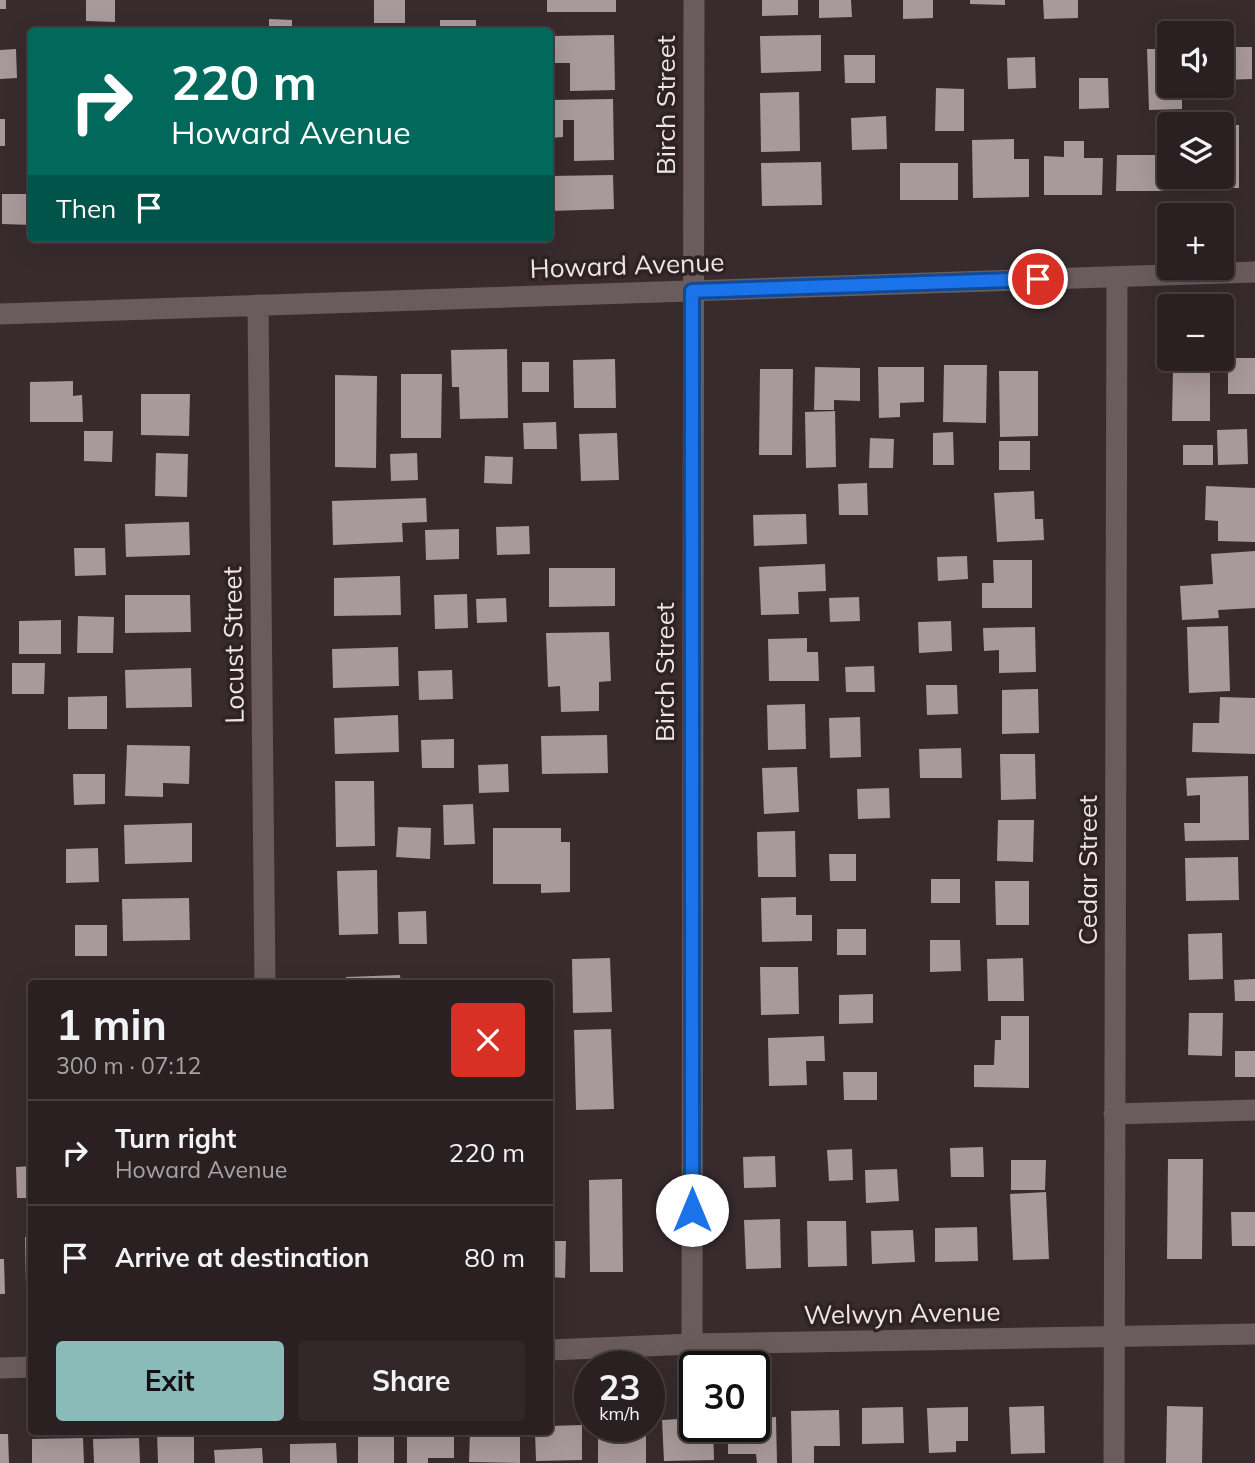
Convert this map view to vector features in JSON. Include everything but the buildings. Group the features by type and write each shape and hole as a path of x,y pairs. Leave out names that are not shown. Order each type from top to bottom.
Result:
{"street":[{"name":"Birch Street","path":"692,1344 694,0"},
{"name":"Howard Avenue","path":"0,314 1255,272"},
{"name":"Cedar Street","path":"1114,1463 1117,277"},
{"name":"Locust Street","path":"258,305 265,980"},
{"path":"1114,1114 1255,1110"},
{"name":"Welwyn Avenue","path":"553,1350 692,1344 1255,1334"},
{"path":"0,1367 28,1367"}],"route":[{"path":"692,1210 692,291 1038,279"}]}
